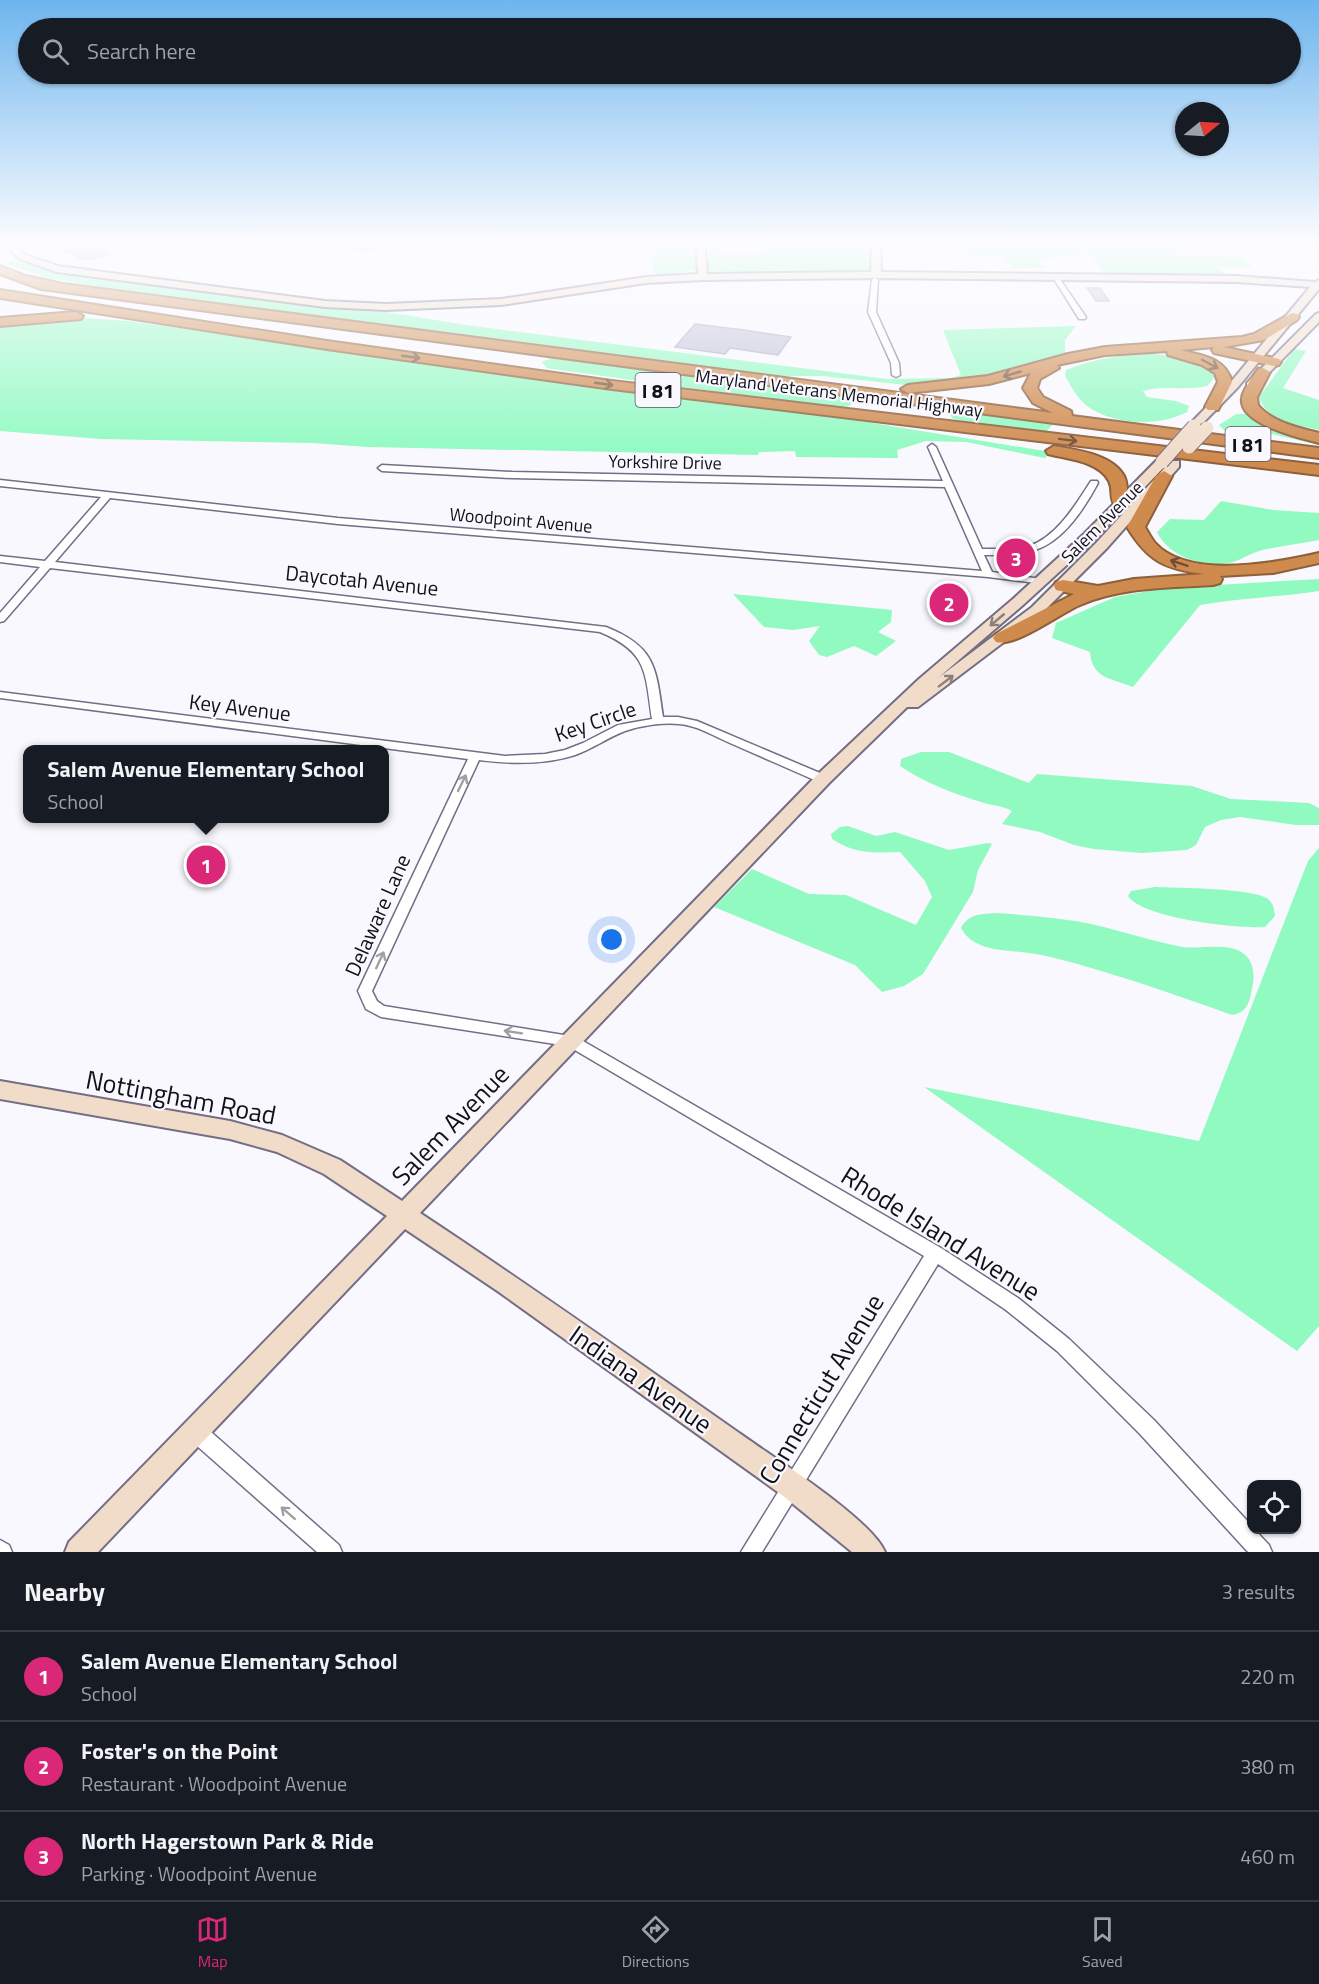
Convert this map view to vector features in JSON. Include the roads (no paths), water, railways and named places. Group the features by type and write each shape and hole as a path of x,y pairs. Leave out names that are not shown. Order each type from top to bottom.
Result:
{"highway":[{"name":"Maryland Veterans Memorial Highway","path":"124,313 543,375 1319,471"},
{"name":"Maryland Veterans Memorial Highway","path":"256,313 1319,453"},
{"path":"0,322 94,316 224,329"},
{"path":"713,374 856,387 923,388 989,380 1088,353 1250,339 1266,333 1292,317"},
{"path":"1173,345 1213,349 1265,364 1249,397 1251,408 1274,424 1319,438"},
{"path":"1176,435 1087,419 1057,411 1038,400 1030,388 1030,382 1047,370 1092,357 1146,351 1177,353 1208,362 1221,371 1225,382 1213,407"},
{"path":"805,408 1083,458 1099,464 1114,474 1121,488 1118,497 1122,504"},
{"path":"1199,456 1319,476"},
{"path":"1167,467 1136,527 1142,542 1157,554 1197,568 1228,571 1284,565 1319,558"},
{"path":"1003,638 1058,608 1098,592 1134,585 1261,576 1319,567"},
{"path":"1063,586 1098,592"}],"main road":[{"name":"Salem Avenue","path":"864,739 1003,638 1063,586 1167,467 1207,428 1265,364 1295,313"},
{"name":"Salem Avenue","path":"80,1552 823,779 924,682 1041,582 1122,504 1167,467 1194,426 1213,407 1319,316"},
{"path":"1041,582 1063,586"},
{"name":"Nottingham Road","path":"0,1090 230,1130 282,1144 332,1167 405,1214"},
{"name":"Indiana Avenue","path":"405,1214 791,1486 855,1535 871,1552"}],"street":[{"path":"873,313 895,363 896,375"},
{"path":"1080,313 1082,317"},
{"path":"932,447 988,574"},
{"name":"Yorkshire Drive","path":"382,468 512,475 948,484"},
{"name":"Woodpoint Avenue","path":"0,483 338,521 988,574 1041,582"},
{"path":"977,552 1020,550 1043,544 1088,495 1094,483"},
{"path":"0,619 108,495"},
{"name":"Daycotah Avenue","path":"0,559 602,629 626,639 644,655 649,669 658,721"},
{"name":"Key Avenue","path":"0,695 383,745"},
{"name":"Key Circle","path":"475,757 505,760 545,758 587,746 622,728 658,721 693,723 823,779"},
{"name":"Key Avenue","path":"389,746 475,757"},
{"name":"Delaware Lane","path":"475,757 369,984 366,991 367,1000 381,1011 571,1041"},
{"name":"Rhode Island Avenue","path":"571,1041 935,1253 1011,1304 1071,1353 1147,1427 1262,1552"},
{"name":"Connecticut Avenue","path":"751,1552 935,1253"},
{"path":"195,1431 332,1552"}],"place":[{"name":"North Hagerstown Park & Ride","path":"1016,558"},
{"name":"Foster's on the Point","path":"949,603"},
{"name":"Salem Avenue Elementary School","path":"206,865"}]}
